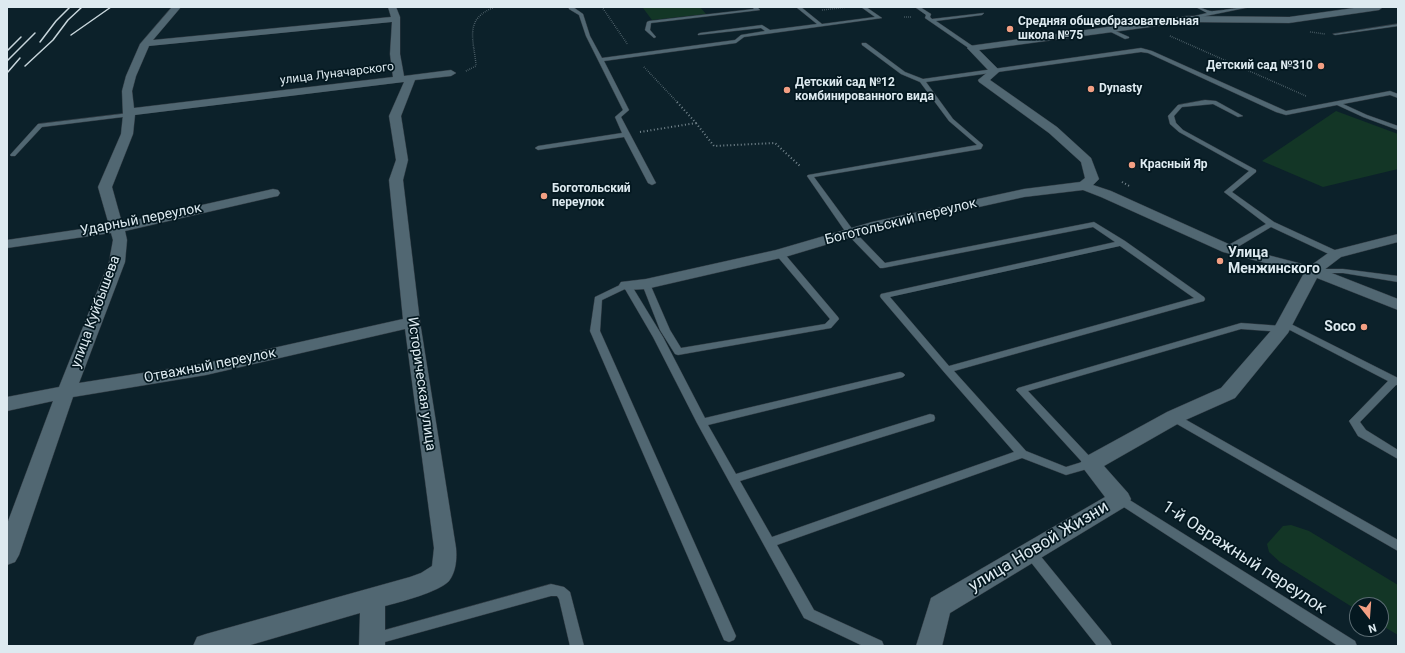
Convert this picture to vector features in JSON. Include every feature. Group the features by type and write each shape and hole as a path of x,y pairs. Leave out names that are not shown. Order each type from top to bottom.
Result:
{"street":[{"name":"улица Куйбышева","path":"7,555 66,392 117,262 120,240 105,188 127,134 127,91 131,76 145,44 177,7"},
{"path":"392,7 395,19 395,53 405,79"},
{"path":"972,48 1187,19 1289,20 1379,7"},
{"path":"145,44 395,19"},
{"path":"972,48 996,71 983,80 1053,130 1087,161 1092,180 1084,186"},
{"name":"улица Луначарского","path":"128,114 451,73"},
{"name":"Историческая улица","path":"206,646 430,581 441,573 445,561 445,548 412,322 396,180 402,160 395,116 405,79"},
{"path":"1084,186 1106,194 1228,249 1313,271 1398,305"},
{"name":"Боготольский переулок","path":"627,285 646,284 780,254 850,232 1024,194 1084,186"},
{"name":"Ударный переулок","path":"7,244 117,228 273,193"},
{"path":"1090,464 1174,417 1228,393 1284,327 1313,271 1336,254 1398,238"},
{"name":"Отважный переулок","path":"7,404 66,392 206,369 412,322"},
{"name":"улица Новой Жизни","path":"929,646 940,606 1120,499 1090,464"},
{"path":"372,643 373,598"}],"lane":[{"path":"654,37 647,30 649,22 758,10 754,7"},
{"path":"798,7 821,25"},
{"path":"600,60 634,54 736,41 743,36 769,32 880,18 863,7"},
{"path":"918,7 928,13 929,15 927,17 972,48"},
{"path":"1198,7 1212,13"},
{"path":"1187,19 1248,7"},
{"path":"571,8 581,14 588,36 626,110 618,117 625,135 652,183"},
{"path":"932,20 982,14"},
{"path":"1335,34 1398,25"},
{"path":"700,34 762,26 769,32"},
{"path":"1111,30 1127,38"},
{"path":"864,44 903,73 922,80 1141,50 1150,52 1278,111 1286,112 1390,93 1398,96"},
{"path":"922,80 951,120 980,145 979,148 810,176 850,232 883,266 1094,224 1201,299 947,370"},
{"path":"1240,116 1214,102 1180,106 1171,116 1173,124 1181,131 1254,171 1228,192 1271,224 1336,254"},
{"path":"1336,103 1365,116 1398,128"},
{"path":"13,155 40,125 128,114"},
{"path":"538,148 625,135"},
{"path":"1228,249 1271,224"},
{"path":"1122,243 884,296 947,370 1022,454 1066,471 1090,464 1021,390 1241,326 1284,327 1396,382 1354,421 1362,433 1398,455"},
{"path":"646,284 666,330 678,352 828,326 835,319 780,254"},
{"path":"1313,271 1343,271 1398,279"},
{"path":"729,636 595,331 598,299 627,285 658,338 702,423 809,614 877,646"},
{"path":"702,423 900,375"},
{"path":"1174,417 1398,546"},
{"path":"733,479 930,418"},
{"path":"769,543 1022,454"},
{"name":"1-й Овражный переулок","path":"1120,499 1350,646"},
{"path":"1030,552 1104,646"},
{"path":"372,643 551,590 560,592 565,596 578,646"}],"path":[{"path":"451,73 466,71 476,66 476,54 472,34 477,16 485,10 495,7"},
{"path":"602,7 646,69 714,146 776,143 810,176"},
{"path":"805,12 848,7"},
{"path":"1168,35 1328,105"},
{"path":"625,135 696,124"}],"green space":[{"path":"700,7 706,14 652,20 643,8"},
{"path":"1336,111 1398,134 1398,169 1323,187 1262,161"},
{"path":"1291,525 1309,531 1398,585 1398,635 1389,630 1389,597 1349,597 1349,605 1280,562 1269,552 1267,544 1283,526"}],"railway":[{"path":"40,42 56,21 70,7"},
{"path":"25,66 53,40 68,20 82,7"},
{"path":"71,35 111,7"},
{"path":"7,61 35,33"},
{"path":"7,51 21,37"},
{"path":"7,73 20,58"}],"place":[{"name":"Средняя общеобразовательная школа №75","path":"1010,29"},
{"name":"Детский сад №310","path":"1321,66"},
{"name":"Dynasty","path":"1091,89"},
{"name":"Детский сад №12 комбинированного вида","path":"787,90"},
{"name":"Красный Яр","path":"1132,165"},
{"name":"Боготольский переулок","path":"544,196"},
{"name":"Улица Менжинского","path":"1220,261"},
{"name":"Soco","path":"1364,327"}]}
